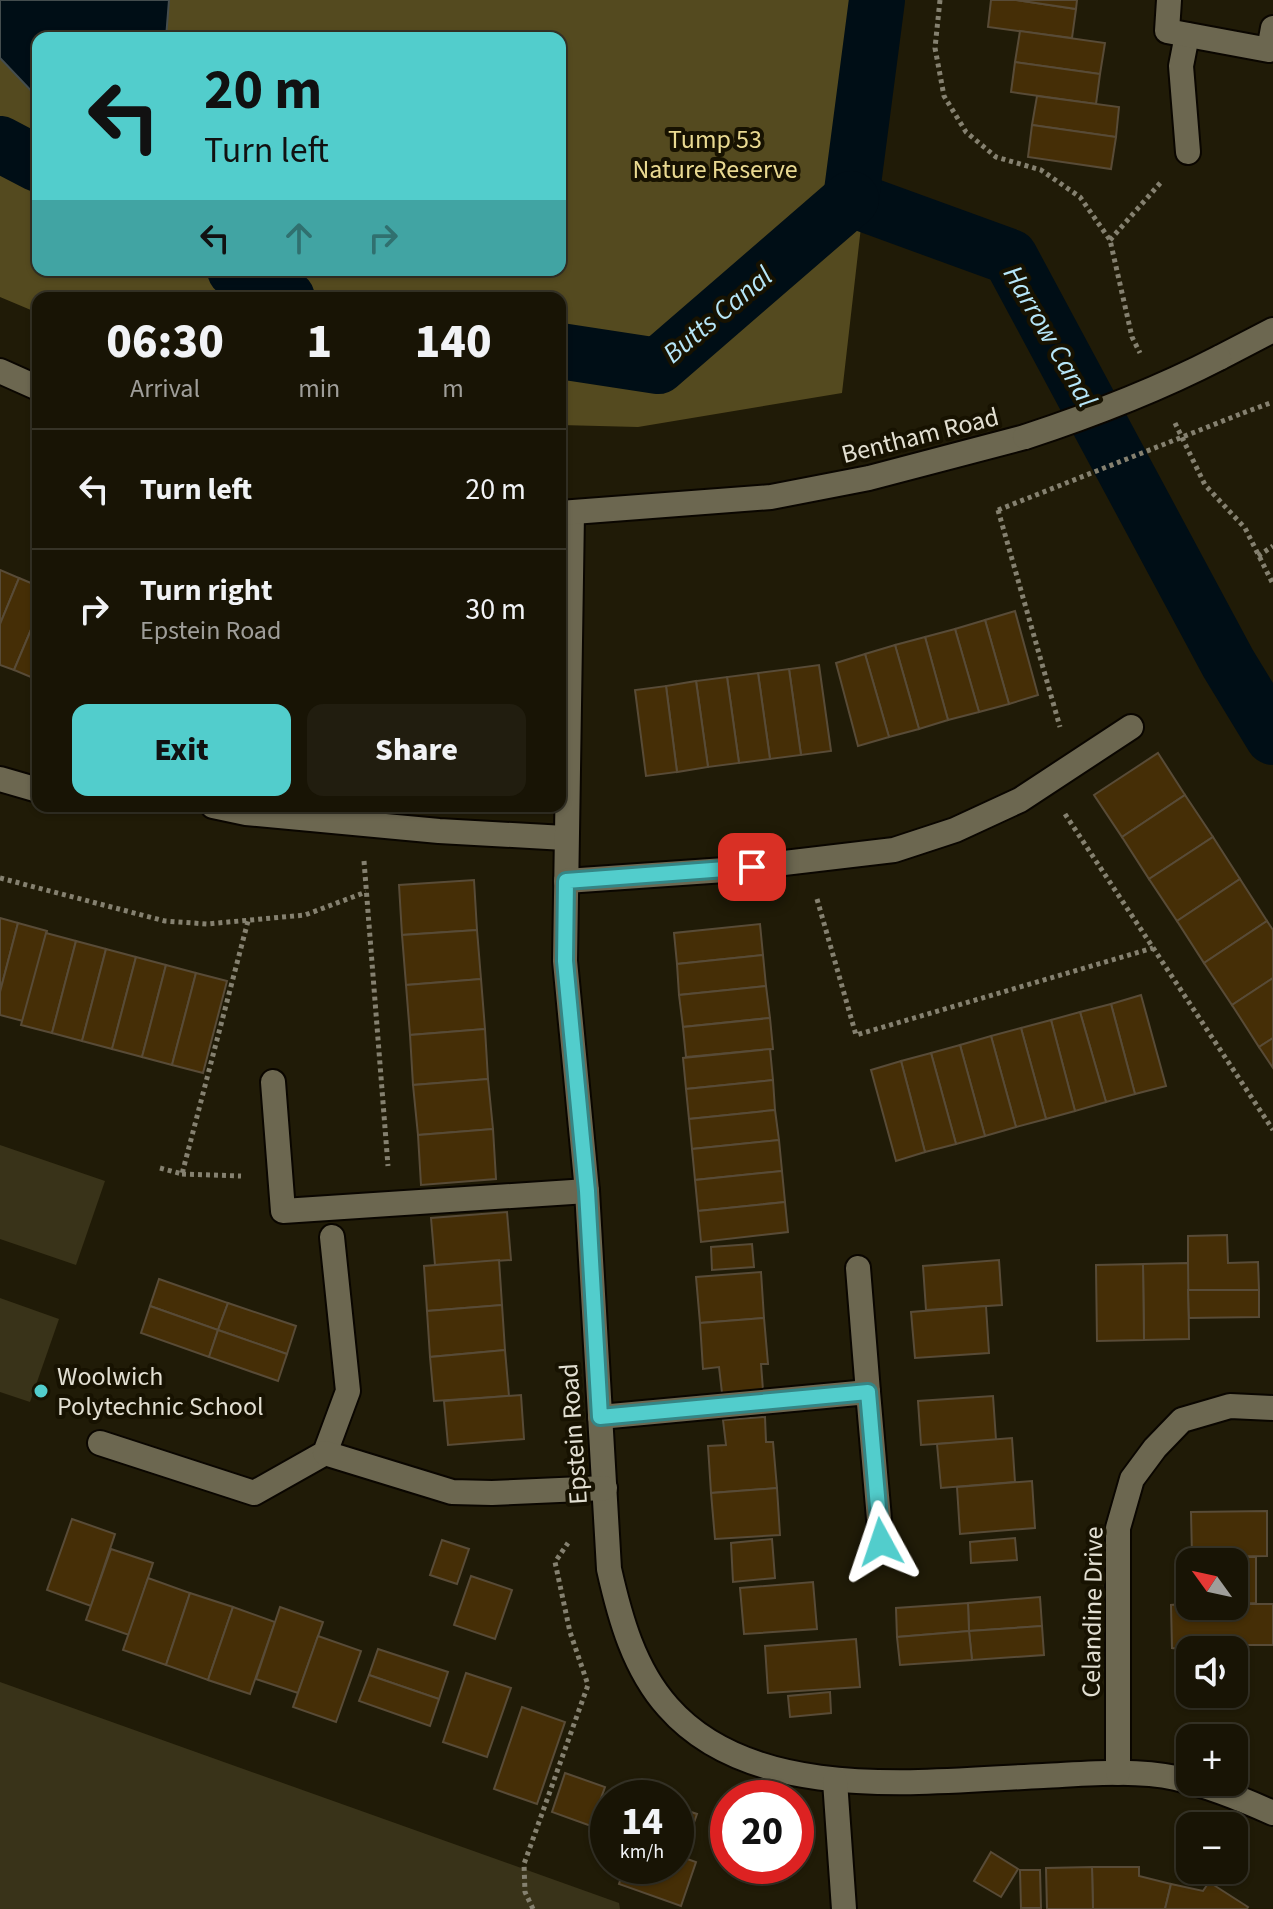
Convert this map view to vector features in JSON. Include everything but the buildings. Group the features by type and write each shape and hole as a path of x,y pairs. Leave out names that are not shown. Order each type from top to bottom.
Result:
{"street":[{"path":"1169,0 1167,31 1269,50 1273,28"},
{"path":"1187,35 1181,66 1188,152"},
{"name":"Bentham Road","path":"566,513 771,497 869,478 1025,437 1076,420 1160,387 1273,330"},
{"path":"0,371 32,385"},
{"path":"566,881 725,870 894,850 955,830 1020,800 1131,727"},
{"path":"0,779 32,788"},
{"path":"241,812 439,831 565,838"},
{"name":"Epstein Road","path":"565,812 565,961 587,1191 609,1569 621,1620 640,1665 668,1707 705,1740 761,1767 835,1781 956,1780 1118,1773 1175,1778 1241,1798 1273,1813"},
{"path":"273,1082 283,1211 587,1191"},
{"path":"100,1443 254,1493 325,1453 348,1391 332,1237"},
{"path":"858,1268 881,1542"},
{"path":"600,1417 868,1392"},
{"name":"Celandine Drive","path":"1118,1773 1118,1528 1132,1479 1155,1448 1182,1420 1230,1406 1273,1408"},
{"path":"325,1453 452,1492 605,1488"},
{"path":"835,1781 844,1909"}],"path":[{"path":"940,0 935,48 944,96 966,132 996,157 1041,170 1080,197 1110,240 1132,337 1146,364"},
{"path":"1110,240 1188,152"},
{"path":"1072,766 998,510 1273,402"},
{"path":"1172,418 1205,485 1245,528 1273,584"},
{"path":"1258,556 1273,546"},
{"path":"1045,784 1273,1130"},
{"path":"360,823 391,1203"},
{"path":"806,860 856,1035 1153,948"},
{"path":"0,878 165,921 207,924 305,915 366,892"},
{"path":"182,1174 248,921"},
{"path":"160,1168 182,1174 280,1177"},
{"path":"533,1909 525,1892 524,1864 588,1685 570,1632 555,1562 605,1488"}],"shaded area":[{"path":"0,0 169,0 166,32 32,32 32,92 0,58"},
{"path":"0,1145 105,1181 76,1265 0,1239"},
{"path":"0,1298 59,1319 30,1402 0,1392"},
{"path":"0,1682 619,1903 620,1909 0,1909"}],"green space":[{"name":"Tump 53 Nature Reserve","path":"0,0 887,0 842,393 638,427 566,425 566,292 32,292 32,310 0,297"}],"waterway":[{"name":"Harrow Canal","path":"851,199 877,0"},
{"name":"Butts Canal","path":"0,144 32,161"},
{"name":"Harrow Canal","path":"851,199 1010,257 1228,663 1273,737"},
{"name":"Butts Canal","path":"566,352 658,366 851,199"},
{"name":"Butts Canal","path":"246,276 276,292"}],"place":[{"name":"Woolwich Polytechnic School","path":"41,1391"}],"route":[{"path":"752,867 566,881 565,961 587,1191 600,1417 868,1392 881,1542"}]}
